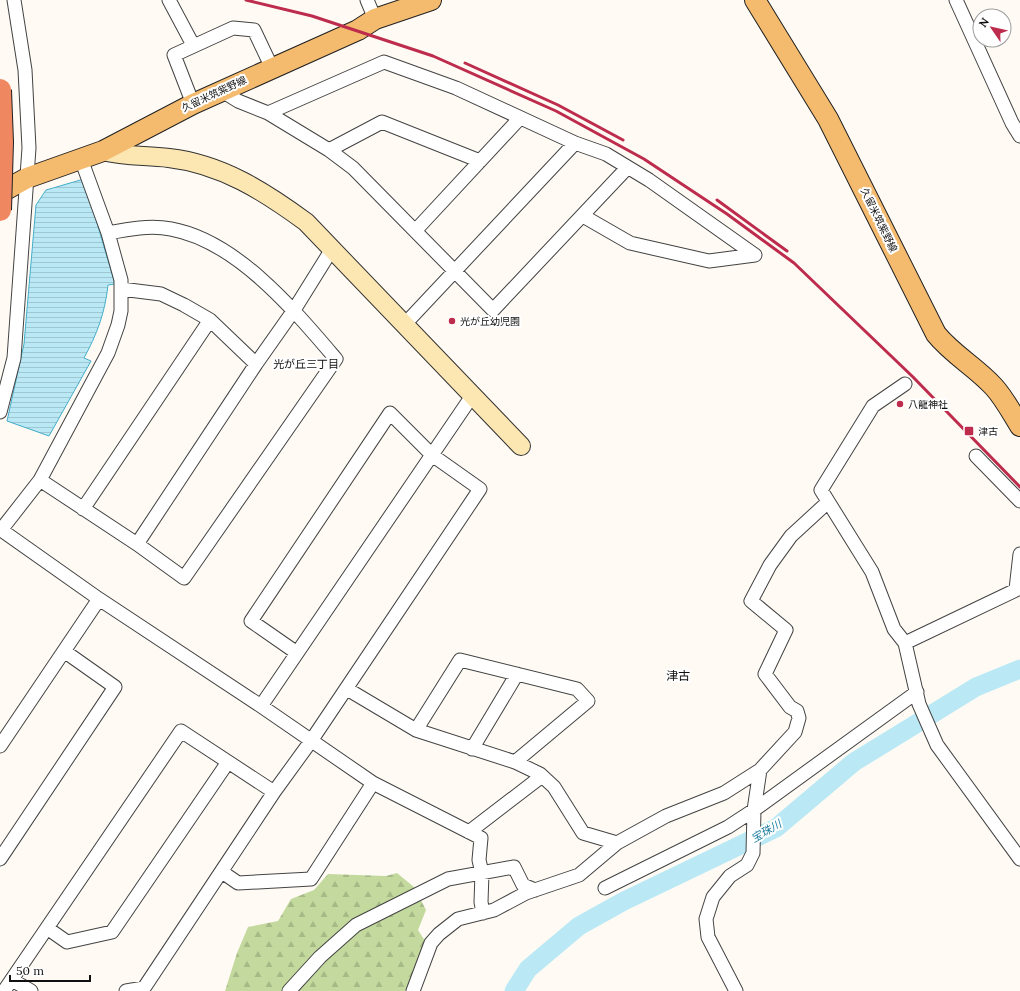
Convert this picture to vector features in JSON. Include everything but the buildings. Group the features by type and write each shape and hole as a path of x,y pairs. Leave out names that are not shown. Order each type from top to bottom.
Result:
{"highway":[{"path":"0,90 2,142 0,210"}],"main road":[{"name":"久留米筑紫野線","path":"0,193 27,178 103,151 193,104 358,30 375,19 431,0"},
{"name":"久留米筑紫野線","path":"755,0 828,119 936,334 955,355 995,387 1020,426"}],"street":[{"path":"0,412 14,358 29,148 25,70 14,0"},
{"path":"169,0 193,45"},
{"path":"367,0 375,19"},
{"path":"956,0 1012,123 1020,136"},
{"path":"193,104 174,55 193,45 233,28 254,30 272,68"},
{"path":"268,113 384,62 456,88 575,143 606,154 649,180 755,255 709,261 630,243 583,216"},
{"path":"222,91 238,101 268,113 329,150 353,168 493,310 627,168"},
{"path":"415,231 520,118"},
{"path":"329,150 382,122 480,161"},
{"path":"404,325 575,143"},
{"path":"103,151 123,156 170,158 208,167 238,178 273,198 306,222 521,446"},
{"path":"81,159 108,233 121,280 118,325 108,353 40,480 0,529 99,599 261,706 373,783 481,838 479,860 482,873 481,902 483,913"},
{"path":"40,480 137,544 184,578 336,359 294,310 245,265 205,240 172,229 141,227 108,233"},
{"path":"137,544 256,364 294,310 332,249"},
{"path":"121,289 161,294 210,320 256,364"},
{"path":"83,509 210,320"},
{"path":"905,384 873,406 821,490 872,572 894,630 904,643 918,698 937,745 1020,860"},
{"path":"261,706 472,396"},
{"path":"126,991 144,988 274,792 347,689 480,489 432,455 390,413 251,621 296,653"},
{"path":"976,456 1020,501"},
{"path":"413,991 431,942 458,919 494,910 536,890 579,875 617,844 666,816 724,793 760,770 795,732 799,718 797,711 790,707 765,674 786,630 751,601 770,565 791,536 828,502"},
{"path":"904,643 948,624 1018,588 1020,554"},
{"path":"0,746 99,599"},
{"path":"0,859 115,687 64,651"},
{"path":"416,730 460,660 577,689 588,701 515,762"},
{"path":"472,749 518,674"},
{"path":"347,689 416,730 515,762 542,776 554,787 583,833 617,844"},
{"path":"605,888 753,814 918,698"},
{"path":"4,991 181,731 274,792"},
{"path":"47,928 67,942 112,932 228,762"},
{"path":"736,991 708,937 706,920 713,897 730,876 747,865 752,853 753,814 760,770"},
{"path":"469,832 542,776"},
{"path":"222,872 238,883 311,879 373,783"},
{"path":"289,991 320,957 356,925 448,879 514,867 523,884 536,890"},
{"path":"12,980 32,991"}],"green space":[{"path":"397,873 414,887 426,910 418,930 427,944 405,991 225,991 237,953 248,927 278,921 291,899 314,890 328,874 386,876"}],"water":[{"path":"84,179 115,284 108,285 100,323 84,358 91,361 49,436 7,421 24,344 36,205 46,190"}],"waterway":[{"name":"宝珠川","path":"514,991 528,969 579,926 624,901 776,828 854,762 976,687 1020,669"}],"railway":[{"path":"246,0 312,16 433,56 556,111 644,159 727,214 794,263 913,377 1020,487"},
{"path":"465,63 558,105 623,140"},
{"path":"717,200 787,251"}],"place":[{"name":"光が丘幼児園","path":"452,321"},
{"name":"八龍神社","path":"900,404"},
{"name":"津古","path":"969,431"}],"district":[{"name":"光が丘三丁目","path":"306,364"},
{"name":"津古","path":"678,675"}]}
